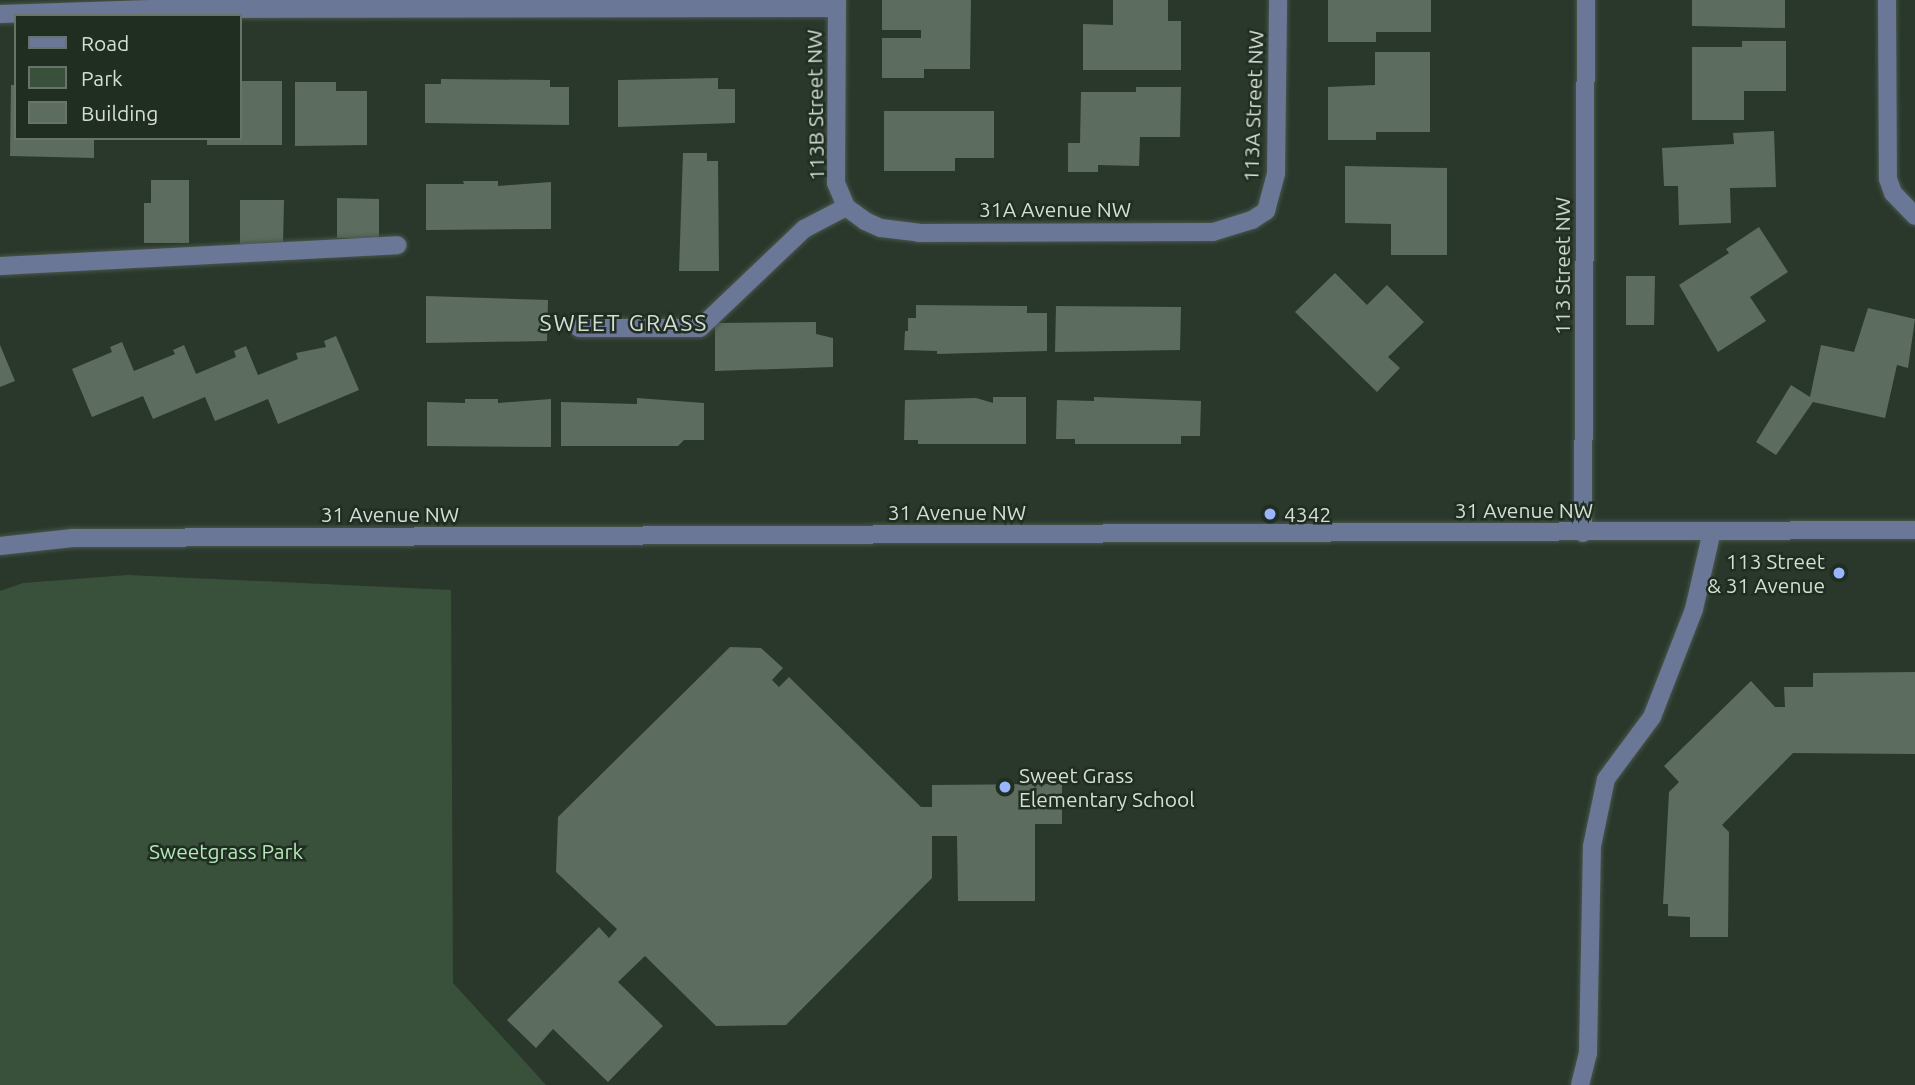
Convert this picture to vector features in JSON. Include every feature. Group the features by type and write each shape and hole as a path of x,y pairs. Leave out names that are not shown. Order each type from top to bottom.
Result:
{"street":[{"name":"113A Street NW","path":"1266,211 1276,173 1278,0"},
{"name":"113 Street NW","path":"1583,533 1586,0"},
{"path":"1886,0 1885,160 1893,193 1910,212"},
{"path":"0,14 149,5 837,4"},
{"name":"113B Street NW","path":"837,4 835,169 846,207"},
{"name":"31A Avenue NW","path":"846,207 881,228 919,233 1213,232 1234,228 1266,211"},
{"path":"579,328 700,328 804,229 846,207"},
{"path":"0,267 397,244"},
{"name":"31 Avenue NW","path":"0,546 72,538 1915,530"},
{"path":"1580,1085 1588,1054 1592,846 1606,779 1651,717 1694,609 1712,531"}],"green space":[{"name":"Sweetgrass Park","path":"128,575 451,590 453,983 546,1085 0,1085 0,591 23,583"}],"building":[{"path":"882,0 971,0 970,69 924,69 924,78 882,78 882,38 921,38 921,30 882,30"},
{"path":"1113,0 1168,0 1168,21 1181,21 1181,70 1083,70 1083,24 1113,25"},
{"path":"1328,0 1431,0 1431,32 1376,32 1376,42 1328,42"},
{"path":"1692,0 1785,0 1785,28 1692,26"},
{"path":"1742,41 1786,41 1786,91 1744,91 1744,120 1692,120 1692,47 1742,47"},
{"path":"1375,52 1430,52 1430,132 1376,132 1376,140 1328,140 1328,87 1375,85"},
{"path":"718,78 718,89 735,89 735,123 618,127 618,80"},
{"path":"441,79 550,80 550,87 569,87 569,125 425,123 425,84 441,84"},
{"path":"242,81 282,81 282,145 207,145 207,140 242,140"},
{"path":"295,82 336,82 336,91 367,91 367,145 295,146"},
{"path":"11,85 14,85 14,140 94,140 94,158 10,156"},
{"path":"1136,87 1181,87 1180,137 1140,137 1139,166 1098,165 1098,172 1068,172 1068,143 1080,143 1081,92 1136,92"},
{"path":"884,111 994,111 994,158 955,158 955,171 884,171"},
{"path":"1774,131 1776,187 1730,188 1731,223 1679,225 1678,186 1664,186 1662,148 1734,144 1733,133"},
{"path":"683,153 707,153 707,161 718,161 719,271 679,271"},
{"path":"1345,166 1447,168 1447,255 1391,255 1391,224 1345,223"},
{"path":"151,180 189,180 189,243 144,243 144,203 151,203"},
{"path":"463,181 498,181 498,186 551,182 551,229 426,230 426,184 464,184"},
{"path":"337,198 379,199 379,239 337,238"},
{"path":"240,200 284,200 283,244 240,244"},
{"path":"1759,227 1788,272 1750,297 1766,321 1718,352 1679,285 1729,253 1726,249"},
{"path":"1335,273 1367,305 1387,285 1424,322 1388,357 1400,368 1377,392 1295,312"},
{"path":"1626,276 1655,276 1654,325 1626,325"},
{"path":"426,296 548,300 547,341 426,343"},
{"path":"916,305 1027,306 1027,313 1047,313 1047,351 937,354 937,351 904,350 908,318 916,318"},
{"path":"1056,306 1181,307 1180,350 1055,352"},
{"path":"1868,308 1915,319 1908,368 1897,365 1885,418 1813,402 1776,455 1756,442 1791,385 1810,397 1821,345 1854,352"},
{"path":"816,322 816,334 833,338 833,367 715,371 715,323"},
{"path":"336,336 359,390 278,424 268,399 215,421 205,397 153,419 143,396 92,417 72,369 112,352 110,347 122,342 134,371 175,354 173,350 184,345 196,374 236,357 234,351 246,346 258,375 298,359 296,353 326,347 324,341"},
{"path":"0,345 15,381 0,387"},
{"path":"993,397 1026,397 1026,444 918,444 918,440 904,440 905,400 976,398 993,403"},
{"path":"1094,397 1201,401 1200,436 1181,436 1181,444 1075,444 1075,439 1056,439 1057,400 1094,401"},
{"path":"637,398 704,403 704,440 684,440 678,446 561,446 561,402 637,404"},
{"path":"465,399 498,399 498,403 551,399 551,447 427,446 427,402 465,403"},
{"path":"730,647 761,648 783,668 772,680 779,687 789,677 921,807 932,807 932,785 1062,784 1062,824 1035,824 1035,901 958,901 957,836 932,836 932,878 786,1025 716,1026 645,956 618,982 663,1026 608,1082 553,1029 536,1048 507,1020 599,927 609,938 617,929 556,872 558,817"},
{"path":"1915,672 1915,754 1793,753 1722,825 1729,832 1728,937 1690,937 1690,917 1668,916 1668,904 1663,904 1669,792 1679,782 1664,766 1751,681 1775,707 1785,707 1784,687 1813,687 1813,673"}],"place":[{"name":"4342","path":"1270,514"},
{"name":"113 Street & 31 Avenue","path":"1839,573"},
{"name":"Sweet Grass Elementary School","path":"1005,787"}],"district":[{"name":"SWEET GRASS","path":"624,323"}]}
